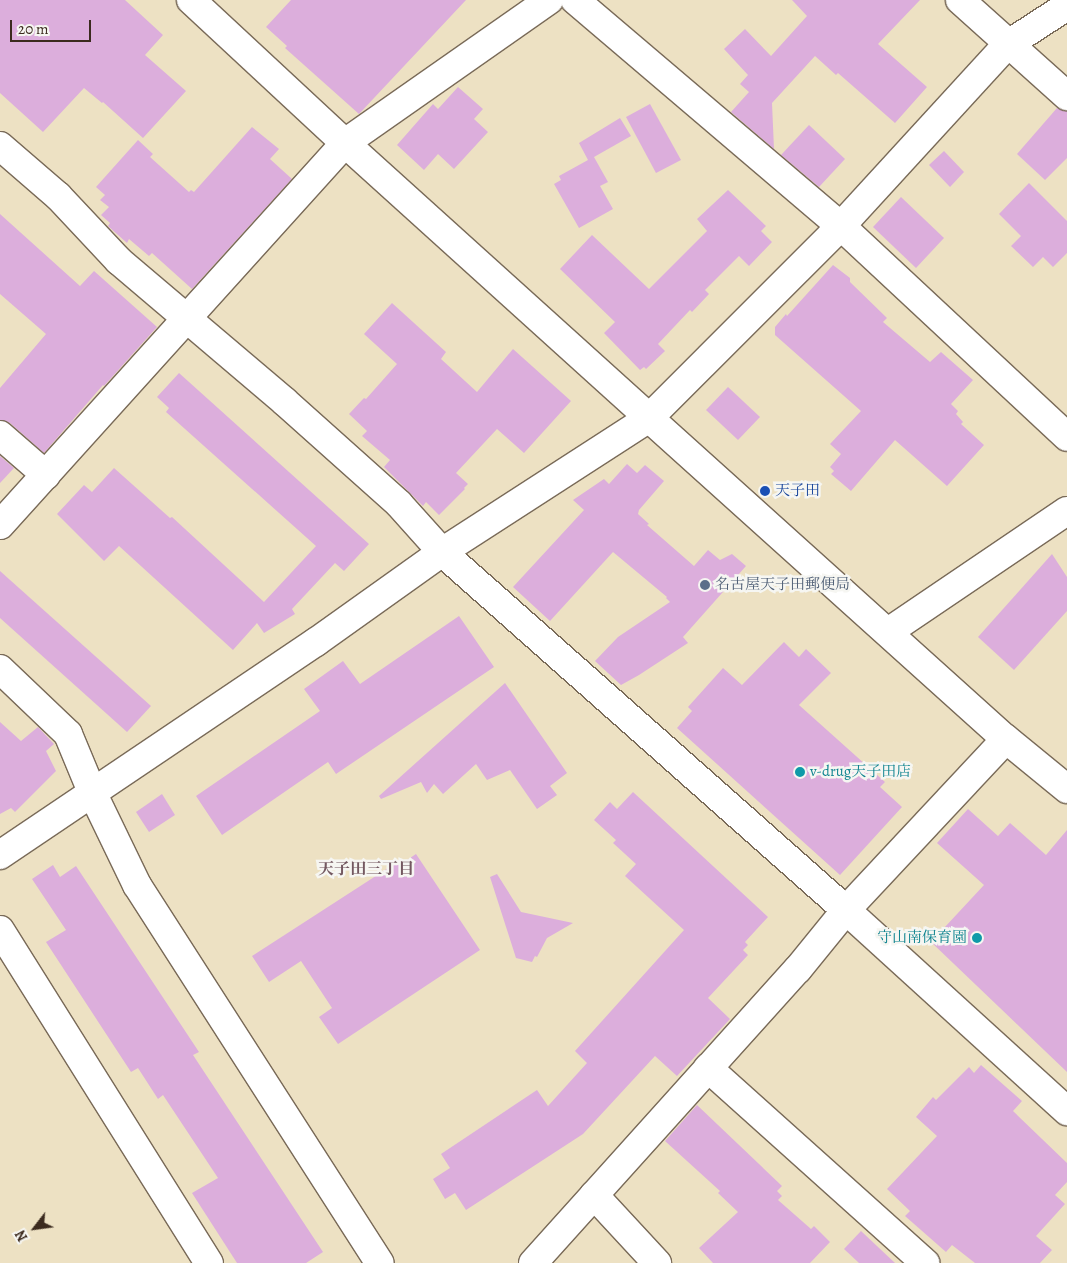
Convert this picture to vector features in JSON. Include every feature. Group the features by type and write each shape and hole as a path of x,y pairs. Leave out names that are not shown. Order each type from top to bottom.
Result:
{"street":[{"path":"191,0 345,143 649,418 1006,739 1067,788"},
{"path":"0,526 345,143 549,0"},
{"path":"575,0 841,226 1067,437"},
{"path":"960,0 1067,96"},
{"path":"0,855 316,642 442,552 649,418 841,226 1007,44 1067,6"},
{"path":"0,146 58,196 119,261 284,401 392,498 442,552 846,910 1067,1111"},
{"path":"0,435 46,475"},
{"path":"888,632 1067,510"},
{"path":"0,670 68,734 92,792 137,885 380,1263"},
{"path":"533,1263 798,969 846,910 1006,739"},
{"path":"0,930 209,1263"},
{"path":"708,1068 925,1263"},
{"path":"594,1195 657,1263"}],"building":[{"path":"0,0 125,0 163,35 145,55 186,91 143,138 103,102 84,88 43,132 0,93"},
{"path":"291,0 466,0 359,114 285,48 287,46 266,27"},
{"path":"792,0 920,0 878,44 927,87 895,123 838,73 836,75 815,56 772,103 774,149 731,112 749,92 740,84 748,75 724,49 745,29 771,56 807,16"},
{"path":"458,87 483,109 474,119 488,132 454,169 438,154 424,170 397,145 433,104 438,109"},
{"path":"650,104 681,160 656,173 626,117"},
{"path":"1057,108 1067,111 1067,158 1045,180 1017,154"},
{"path":"620,118 631,136 594,157 608,182 600,186 613,209 579,228 554,184 561,180 559,176 588,160 579,143"},
{"path":"809,125 845,159 819,187 781,155"},
{"path":"252,127 279,149 270,159 292,179 192,289 152,253 149,256 129,239 127,243 108,226 110,223 101,215 109,207 100,200 105,195 96,187 138,140 153,154 150,157 189,192 191,190 194,192"},
{"path":"944,151 964,172 950,187 929,165"},
{"path":"1029,183 1067,221 1067,253 1053,267 1043,257 1033,267 1011,246 1021,236 999,214"},
{"path":"728,190 766,226 761,231 772,242 749,266 739,256 705,290 709,294 692,312 690,310 658,344 665,351 646,369 644,367 640,370 604,333 615,322 560,269 592,235 649,289 707,231 697,219"},
{"path":"901,197 944,238 916,268 873,227"},
{"path":"0,214 80,286 94,271 157,327 44,453 10,423 0,420 0,388 46,334 0,294"},
{"path":"833,265 850,278 850,282 887,318 883,322 930,362 941,352 973,380 951,404 958,411 956,414 963,422 961,424 984,445 947,486 895,440 851,491 831,474 834,471 830,467 841,454 830,444 861,411 775,335 775,327"},
{"path":"392,303 446,352 441,359 477,392 513,349 571,401 524,453 497,429 456,473 468,484 439,515 426,502 423,506 384,467 390,460 362,436 367,431 349,414 364,398 366,399 397,364 364,334"},
{"path":"179,373 369,544 344,571 335,563 292,609 295,614 264,633 257,623 233,650 119,546 104,561 57,514 84,485 92,492 114,468 170,518 172,517 264,602 316,546 166,412 169,408 157,397"},
{"path":"728,387 760,417 738,440 706,410"},
{"path":"0,456 14,468 0,483"},
{"path":"627,464 637,473 645,465 664,481 639,510 638,514 649,524 647,525 694,566 708,550 720,560 732,554 746,566 683,637 688,643 621,685 595,661 618,637 670,602 667,597 613,552 550,621 513,587 584,510 573,500 604,479 609,484"},
{"path":"1052,554 1067,577 1067,611 1014,670 978,637"},
{"path":"0,571 151,706 127,732 0,618"},
{"path":"459,616 494,667 336,774 328,762 222,835 196,796 320,711 304,689 343,661 360,684"},
{"name":"v-drug天子田店","path":"784,642 799,657 806,649 831,673 799,705 885,782 880,787 902,807 840,875 677,728 692,711 688,707 723,668 742,685"},
{"path":"505,683 567,773 550,786 557,795 537,809 510,770 487,780 476,764 443,794 434,784 427,793 421,782 381,799 379,796"},
{"path":"0,722 21,741 38,727 54,744 46,751 56,771 15,812 11,808 0,814"},
{"path":"633,792 768,917 745,942 748,945 743,950 748,955 708,998 730,1019 677,1076 655,1056 583,1134 466,1210 455,1193 445,1199 433,1179 450,1168 441,1154 537,1090 548,1106 587,1063 575,1051 684,930 625,876 636,864 613,843 616,840 594,820 610,802 617,809"},
{"path":"162,794 175,815 149,832 136,812"},
{"path":"968,809 998,836 1010,823 1046,855 1067,830 1067,1072 931,942 984,885 937,843"},
{"path":"416,854 480,950 338,1044 319,1017 332,1008 301,961 269,982 252,956 399,861 401,864"},
{"path":"53,865 60,877 76,866 199,1052 193,1055 323,1252 306,1263 237,1263 192,1193 218,1178 163,1095 158,1099 138,1068 131,1072 46,942 66,930 32,879"},
{"path":"497,874 521,912 573,923 547,938 537,957 535,956 532,962 516,958 490,877"},
{"path":"981,1065 1022,1101 1013,1111 1067,1163 1067,1182 1055,1195 1065,1204 1036,1236 1052,1250 1040,1263 975,1263 952,1245 946,1252 905,1216 910,1211 887,1189 937,1136 916,1117 933,1097 936,1100 969,1067 974,1073"},
{"path":"697,1105 782,1186 777,1191 782,1196 778,1200 811,1229 814,1226 830,1242 810,1263 713,1263 699,1248 738,1212 718,1193 720,1191 665,1141"},
{"path":"861,1231 895,1263 859,1263 844,1249"}],"place":[{"name":"天子田","path":"765,491"},
{"name":"名古屋天子田郵便局","path":"705,585"},
{"name":"v-drug天子田店","path":"800,772"},
{"name":"守山南保育園","path":"977,938"}],"district":[{"name":"天子田三丁目","path":"366,869"}]}
